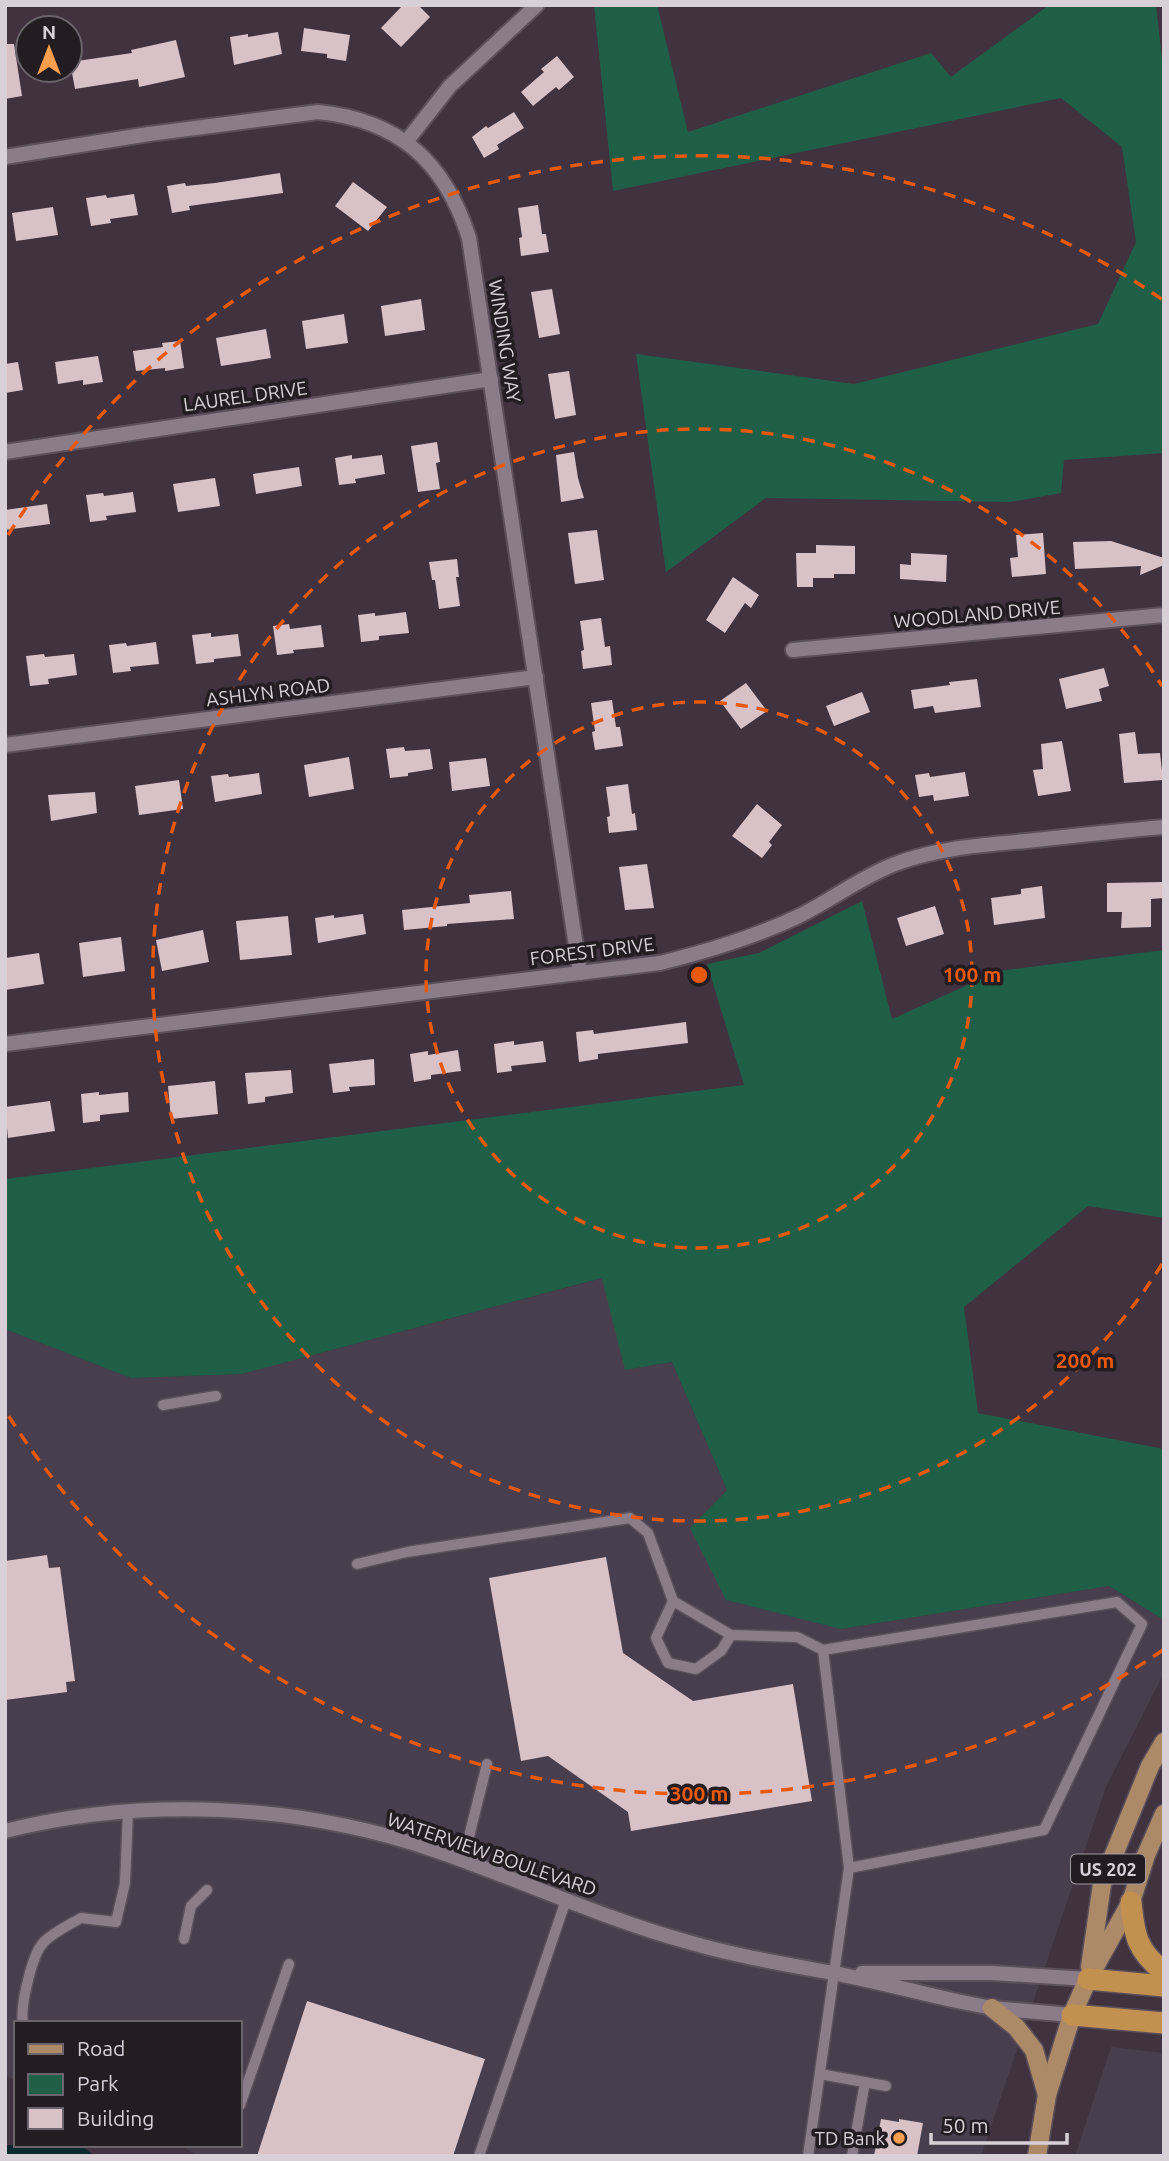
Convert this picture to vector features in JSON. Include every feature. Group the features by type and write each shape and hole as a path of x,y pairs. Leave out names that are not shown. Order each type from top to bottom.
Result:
{"highway":[{"path":"1131,1902 1135,1936 1142,1951 1164,1972"},
{"path":"1088,1979 1164,1986"},
{"path":"1072,2015 1164,2023"}],"main road":[{"name":"US 202","path":"1088,1979 1102,1884 1150,1766 1164,1742"},
{"name":"US 202","path":"1037,2156 1047,2095 1072,2015 1088,1979 1131,1902 1146,1855 1164,1814"},
{"path":"992,2008 1016,2027 1034,2050 1047,2095"}],"street":[{"path":"406,142 450,86 537,5"},
{"name":"WINDING WAY","path":"5,157 306,112 343,114 367,121 406,142 437,172 462,215 469,238 580,972"},
{"name":"LAUREL DRIVE","path":"5,452 491,379"},
{"name":"WOODLAND DRIVE","path":"793,650 1164,615"},
{"name":"ASHLYN ROAD","path":"5,745 536,677"},
{"name":"FOREST DRIVE","path":"5,1044 660,963 758,934 801,915 861,879 895,864 931,853 968,846 1164,827"},
{"name":"WATERVIEW BOULEVARD","path":"5,1831 78,1817 128,1812 232,1811 305,1819 384,1835 463,1861 626,1923 688,1942 992,2008 1072,2015"},
{"name":"WATERVIEW BOULEVARD","path":"834,1973 992,1973 1088,1979"}],"lane":[{"path":"163,1405 216,1396"},
{"path":"357,1564 407,1552 630,1518 648,1533 673,1601 731,1636 797,1637 823,1650 1118,1602 1142,1624 1044,1830 849,1868"},
{"path":"673,1601 656,1639 668,1663 695,1670 721,1651 731,1636"},
{"path":"808,2156 849,1868 823,1650"},
{"path":"463,1861 487,1764"},
{"path":"23,2021 24,1993 42,1943 80,1918 116,1922 125,1883 128,1812"},
{"path":"184,1939 191,1906 207,1890"},
{"path":"479,2156 566,1900"},
{"path":"242,2099 289,1964"},
{"path":"820,2074 886,2086"},
{"path":"852,2156 865,2082"}],"shaded area":[{"path":"603,1278 625,1370 672,1362 727,1490 690,1528 841,1629 1109,1586 1164,1620 1164,1673 1106,1787 981,2156 197,2156 184,2147 242,2147 242,2021 14,2021 14,2079 5,2076 5,1329 131,1378 242,1374"},
{"path":"1111,2047 1164,2053 1164,2156 1075,2156"},
{"path":"5,2145 14,2145 83,2147 95,2156 5,2156"}],"green space":[{"path":"594,5 657,5 688,132 931,53 951,77 1049,5 1156,5 1164,77 1164,453 1064,460 1061,493 1010,502 766,498 666,572 636,354 854,384 1098,324 1136,242 1122,147 1061,98 613,191"},
{"path":"862,901 892,1019 999,971 1164,950 1164,1218 1088,1206 964,1307 978,1413 1164,1449 1164,1620 1109,1586 841,1629 726,1600 690,1528 727,1490 672,1362 625,1370 602,1278 242,1374 131,1378 5,1329 5,1179 744,1085 707,964 759,953"}],"building":[{"path":"403,5 418,5 430,17 401,47 381,28"},
{"path":"304,28 350,35 346,61 327,58 327,54 301,51"},
{"path":"278,32 282,54 234,65 230,37"},
{"path":"176,40 185,77 139,87 138,79 75,89 74,84 84,84 84,60 132,53 131,50"},
{"path":"5,44 14,44 14,84 20,84 22,96 5,99"},
{"path":"557,56 574,77 559,90 556,87 533,106 521,92 544,72 541,69"},
{"path":"514,112 524,128 497,145 499,149 484,158 472,137 486,126 488,128"},
{"path":"280,173 283,193 189,206 190,210 172,213 167,186 215,183"},
{"path":"353,182 387,207 368,231 335,206"},
{"path":"134,194 138,215 110,219 111,223 91,226 86,198"},
{"path":"538,205 542,234 546,234 549,252 521,256 519,238 522,237 518,208"},
{"path":"53,207 58,235 16,241 12,213"},
{"path":"552,289 560,334 539,338 531,292"},
{"path":"421,299 425,330 385,336 381,306"},
{"path":"344,314 348,343 306,349 302,321"},
{"path":"266,329 271,358 221,366 216,338"},
{"path":"180,341 184,368 136,371 133,351 163,347 162,343"},
{"path":"98,356 103,382 83,385 83,380 58,384 55,362"},
{"path":"18,362 23,390 5,393 5,364"},
{"path":"569,371 576,415 555,419 548,374"},
{"path":"437,442 440,462 436,463 440,489 418,492 411,446"},
{"path":"574,452 584,498 561,502 556,455"},
{"path":"352,455 352,459 382,455 385,474 355,479 356,483 339,485 335,458"},
{"path":"299,467 302,486 256,494 253,474"},
{"path":"215,478 220,506 178,512 173,484"},
{"path":"133,492 136,512 106,516 107,520 90,522 86,495 103,493 104,496"},
{"path":"47,504 50,524 5,530 5,510"},
{"path":"597,530 604,580 575,584 568,533"},
{"path":"1043,533 1046,574 1012,577 1010,558 1018,557 1016,535"},
{"path":"1111,541 1164,558 1164,565 1140,575 1141,566 1075,569 1073,542"},
{"path":"816,545 855,546 855,574 813,578 813,587 797,587 796,553 816,553"},
{"path":"911,553 947,555 946,582 900,579 900,564 911,565"},
{"path":"457,559 459,577 456,577 460,606 439,609 435,580 432,580 429,562"},
{"path":"733,577 759,595 751,608 745,603 725,633 706,620"},
{"path":"406,612 409,633 379,636 379,640 361,642 358,615"},
{"path":"601,618 605,647 610,646 612,665 583,669 581,651 584,650 580,621"},
{"path":"289,624 290,629 321,625 324,647 293,650 294,653 277,655 273,626"},
{"path":"211,633 211,637 238,634 241,656 196,664 192,635"},
{"path":"156,642 159,664 130,667 131,671 113,673 109,645 126,643 127,646"},
{"path":"44,654 45,657 74,654 77,675 48,679 49,684 30,686 26,656"},
{"path":"1104,668 1109,686 1099,689 1102,701 1066,709 1059,679"},
{"path":"977,679 981,707 935,713 933,706 914,709 911,690"},
{"path":"746,683 767,711 741,729 720,701"},
{"path":"862,692 870,712 834,726 826,706"},
{"path":"612,700 616,727 620,727 623,746 595,750 591,703"},
{"path":"1135,732 1138,754 1160,753 1163,780 1124,783 1119,734"},
{"path":"1062,741 1071,791 1038,796 1033,770 1043,769 1041,744"},
{"path":"404,747 405,751 430,749 433,769 390,778 386,749"},
{"path":"349,757 354,789 309,797 304,765"},
{"path":"486,758 490,786 452,791 449,762"},
{"path":"965,772 969,796 934,801 933,795 919,797 915,775 929,773 930,777"},
{"path":"259,773 262,794 215,802 211,776 228,774 229,777"},
{"path":"179,780 183,809 139,815 135,786"},
{"path":"628,784 637,830 609,833 607,817 610,816 606,787"},
{"path":"95,792 97,813 51,821 48,795"},
{"path":"757,804 782,825 769,842 772,845 762,858 732,836"},
{"path":"647,864 654,908 625,910 619,867"},
{"path":"1164,882 1164,898 1151,899 1151,927 1121,928 1122,912 1107,912 1107,883"},
{"path":"1042,886 1045,918 994,925 991,898 1021,894 1021,889"},
{"path":"511,891 514,919 404,930 402,910 470,903 469,895"},
{"path":"935,906 944,934 906,946 897,918"},
{"path":"363,914 366,934 318,943 315,918"},
{"path":"288,916 292,955 240,960 236,921"},
{"path":"203,930 209,962 162,971 156,940"},
{"path":"121,937 125,971 83,977 79,943"},
{"path":"39,953 44,984 5,990 5,958"},
{"path":"686,1022 688,1043 598,1054 598,1059 579,1062 576,1032 593,1030 594,1034"},
{"path":"514,1041 514,1045 543,1041 546,1062 511,1066 512,1071 497,1073 494,1044"},
{"path":"458,1050 461,1071 431,1075 431,1079 414,1082 410,1054 428,1051 428,1055"},
{"path":"374,1059 375,1085 349,1087 350,1091 333,1093 329,1064"},
{"path":"291,1070 293,1093 265,1097 265,1102 248,1104 245,1073"},
{"path":"215,1081 218,1114 171,1119 168,1086"},
{"path":"99,1092 99,1095 128,1092 129,1112 100,1115 100,1121 83,1123 81,1094"},
{"path":"50,1101 55,1131 8,1138 5,1107"},
{"path":"47,1555 49,1568 60,1567 75,1681 66,1682 67,1692 5,1700 5,1561"},
{"path":"606,1557 623,1653 693,1701 793,1684 812,1801 631,1831 628,1812 548,1756 521,1761 489,1578"},
{"path":"307,2001 485,2059 453,2156 257,2156"},
{"name":"TD Bank","path":"881,2119 923,2123 917,2156 874,2156"}],"place":[{"name":"TD Bank","path":"899,2138"}]}
